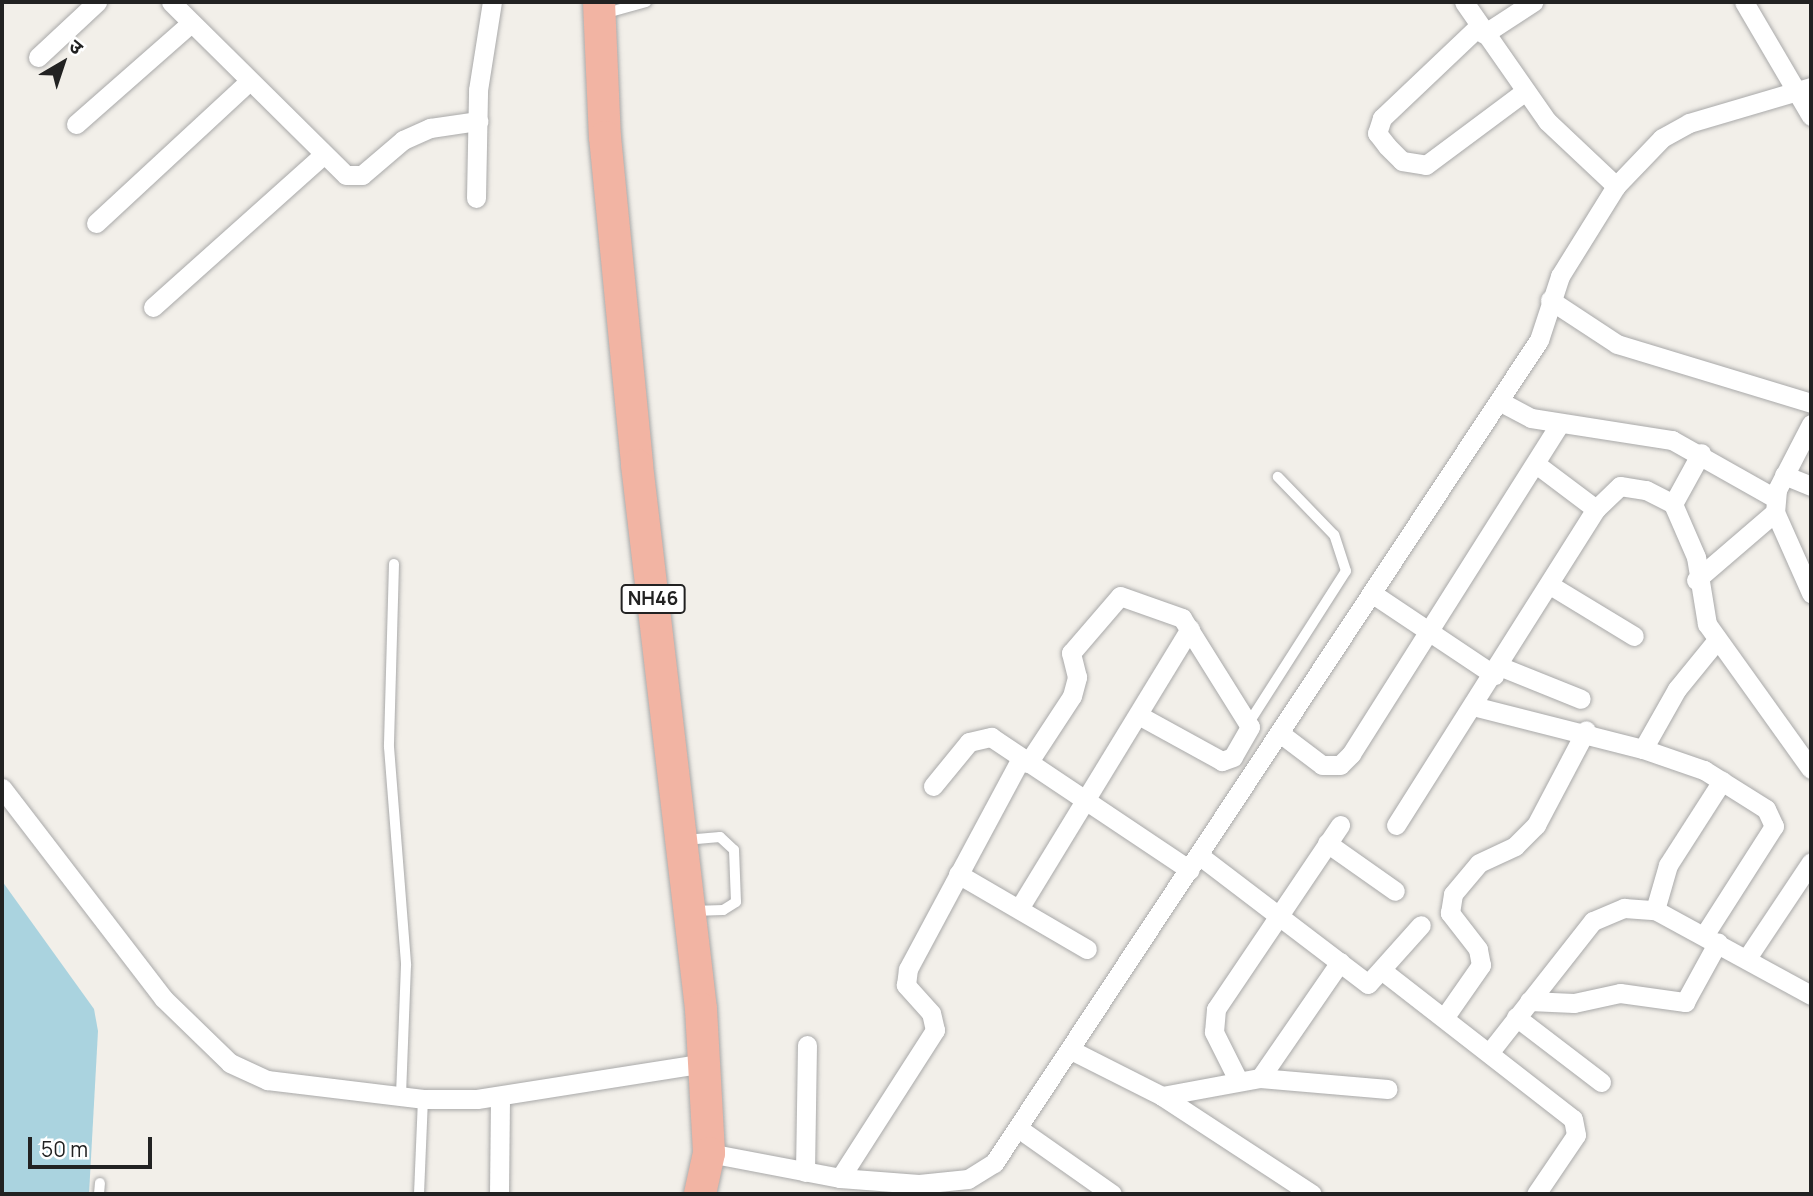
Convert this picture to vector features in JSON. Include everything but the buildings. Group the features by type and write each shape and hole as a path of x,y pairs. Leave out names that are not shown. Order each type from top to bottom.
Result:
{"highway":[{"name":"NH46","path":"599,8 631,396 690,912 704,1063 709,1153 700,1194"}],"street":[{"path":"38,57 97,2"},
{"path":"171,2 323,155 355,178 414,135 478,121"},
{"path":"476,198 478,121 492,2"},
{"path":"1464,2 1524,92 1616,186"},
{"path":"1524,92 1426,165 1402,161 1377,133 1382,118 1482,30 1533,2"},
{"path":"1744,2 1802,89 1811,116"},
{"path":"76,124 190,24"},
{"path":"96,223 248,82"},
{"path":"709,1153 840,1178 919,1184 968,1179 994,1163 1073,1051 1539,340 1550,300 1616,186 1662,138 1689,123 1802,89"},
{"path":"153,307 323,155"},
{"path":"1550,300 1617,344 1811,404"},
{"path":"1499,401 1560,424 1646,433 1701,453 1775,505 1811,593"},
{"path":"840,1178 935,1030 906,978 958,874 1025,761 1072,696 1077,677 1072,653 1112,601 1127,596 1175,613 1190,629 1222,689 1249,727 1322,765 1340,765 1433,634 1560,424"},
{"path":"1696,580 1775,505 1784,475 1811,424"},
{"path":"1673,504 1701,453"},
{"path":"1536,464 1596,509"},
{"path":"1784,475 1811,486"},
{"path":"1396,825 1596,509 1620,486 1646,490 1673,504 1688,530 1699,605 1716,640 1811,769"},
{"path":"1550,585 1634,636"},
{"path":"1373,594 1433,634 1496,670 1581,699"},
{"path":"1020,907 1083,801 1140,716 1190,629"},
{"path":"1643,749 1677,689 1716,640"},
{"path":"1473,706 1586,730 1643,749 1722,781 1766,809 1774,826 1712,938 1685,1002 1620,993 1574,1003 1529,1001"},
{"path":"1140,716 1222,761 1233,757 1249,727"},
{"path":"1444,1017 1481,965 1478,949 1450,913 1453,894 1479,863 1531,831 1586,730"},
{"path":"933,786 976,737 991,737 1083,801 1280,912 1368,984 1384,972 1421,925"},
{"path":"1655,910 1668,865 1722,781"},
{"path":"2,788 163,999 230,1063 267,1080 423,1099 500,1098 704,1063"},
{"path":"1238,1080 1213,1021 1280,912 1340,825"},
{"path":"1327,843 1395,891"},
{"path":"1747,958 1811,862"},
{"path":"958,874 1020,907 1087,949"},
{"path":"1489,1053 1593,921 1624,908 1655,910 1712,938 1811,995"},
{"path":"1260,1078 1340,962"},
{"path":"1384,972 1489,1053 1577,1127 1536,1194"},
{"path":"1516,1017 1601,1082"},
{"path":"805,1172 807,1045"},
{"path":"1073,1051 1162,1096 1312,1194"},
{"path":"1162,1096 1260,1078 1388,1089"},
{"path":"499,1194 500,1098"},
{"path":"1018,1128 1112,1194"}],"lane":[{"path":"599,8 646,2"},
{"path":"1249,727 1346,571 1334,536 1278,477"},
{"path":"394,564 389,747 406,965 401,1096"},
{"path":"681,840 720,837 734,850 736,902 723,910 690,912"},
{"path":"419,1194 423,1099"},
{"path":"99,1194 100,1183"}],"water":[{"path":"2,881 94,1009 98,1031 89,1194 2,1194"}]}
